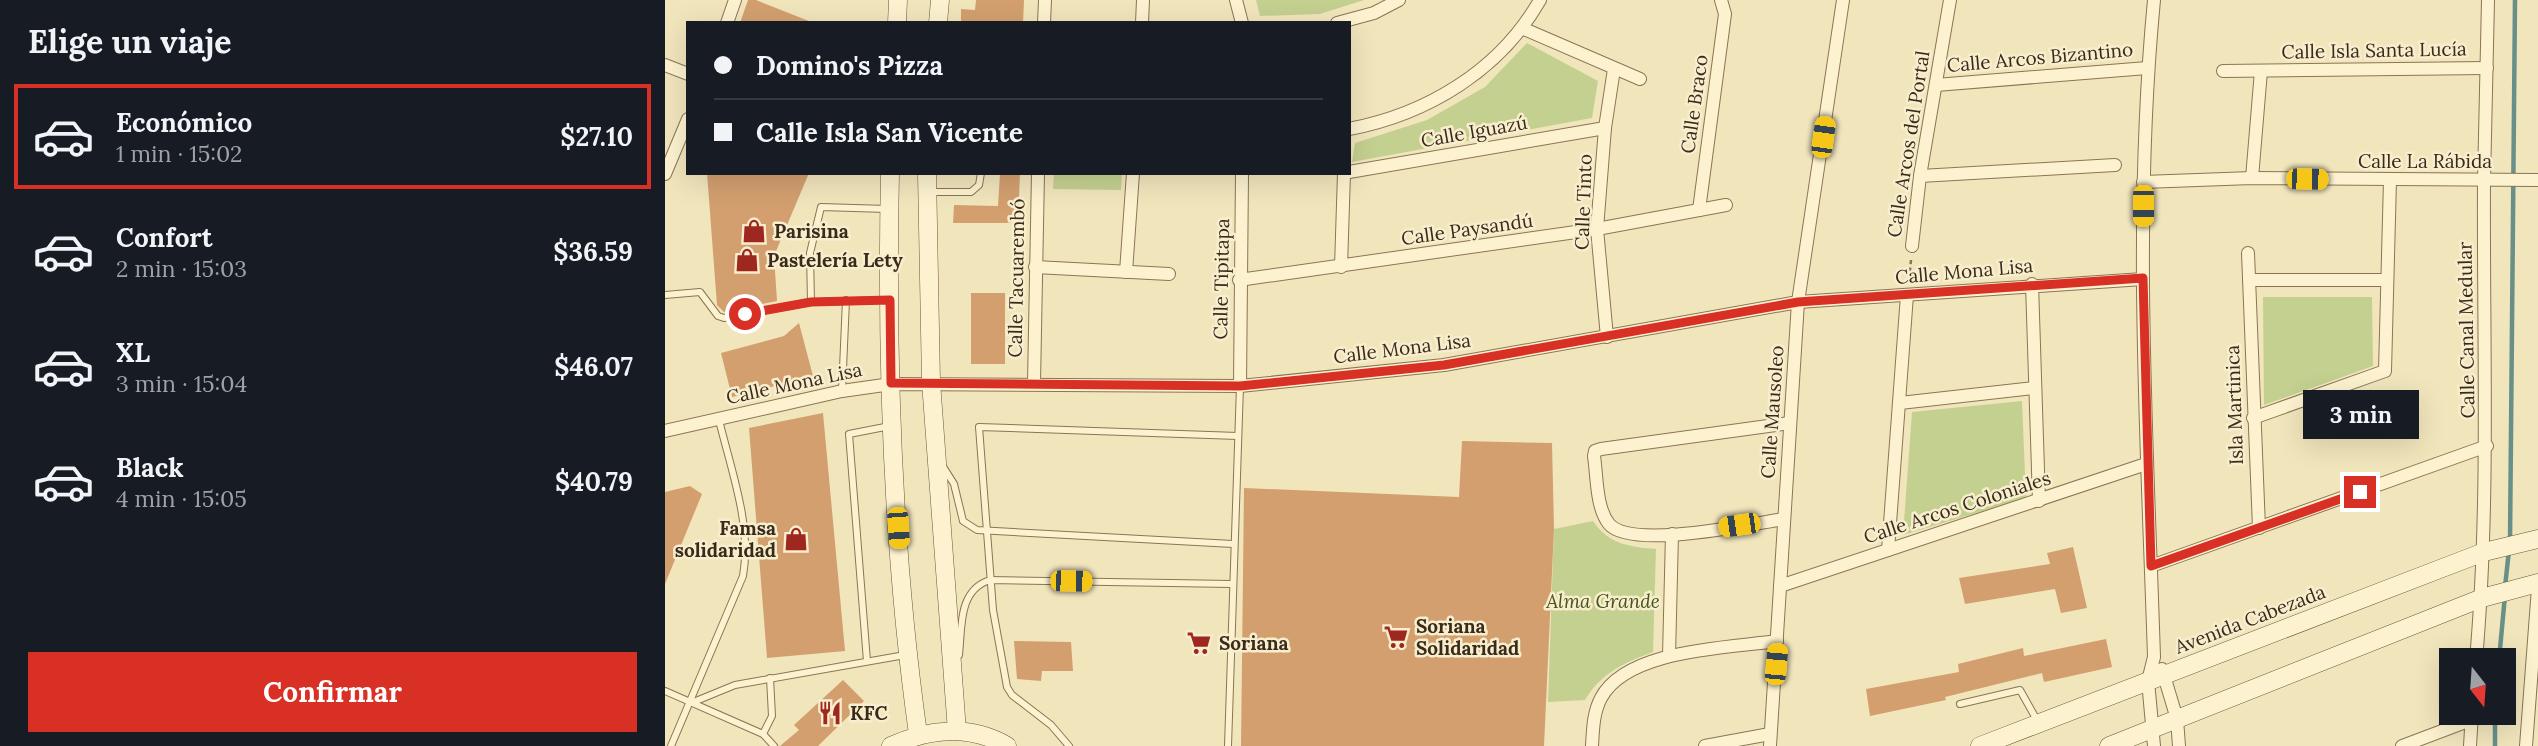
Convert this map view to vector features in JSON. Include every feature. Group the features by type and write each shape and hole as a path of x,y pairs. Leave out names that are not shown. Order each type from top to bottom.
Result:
{"main road":[{"path":"897,21 898,0"},
{"path":"938,21 940,0"},
{"path":"890,175 892,426 907,655 918,734"},
{"path":"927,175 931,382 957,730"},
{"name":"Avenida Cabezada","path":"1980,746 2490,551 2533,540"},
{"path":"2109,746 2154,738 2177,719 2486,597 2534,586"},
{"path":"891,746 918,734 957,730 995,739 1007,746"}],"street":[{"path":"728,21 735,0"},
{"path":"1044,21 1045,0"},
{"path":"1142,21 1143,0"},
{"path":"1236,0 1241,21"},
{"path":"1344,21 1374,13 1399,0"},
{"path":"1351,129 1387,122 1442,98 1471,77 1524,29 1540,0"},
{"name":"Calle Mausoleo","path":"1770,740 1798,302 1843,0"},
{"name":"Calle Arcos del Portal","path":"1912,246 1920,176 1950,0"},
{"path":"2154,0 2147,68 2143,183 2146,464 2157,678 2154,738"},
{"name":"Calle Canal Medular","path":"2478,648 2490,551 2487,446 2490,181 2488,0"},
{"name":"Calle Braco","path":"1699,210 1725,15 1723,2"},
{"path":"1524,29 1640,79"},
{"path":"665,65 686,73"},
{"name":"Calle Arcos Bizantino","path":"1936,85 2147,68"},
{"name":"Calle Isla Santa Lucía","path":"2223,71 2487,68"},
{"name":"Calle Tinto","path":"1607,337 1597,229 1605,128 1615,69"},
{"path":"2252,178 2261,71"},
{"path":"666,168 686,123"},
{"name":"Calle Iguazú","path":"1351,172 1605,128"},
{"path":"1920,176 2115,166"},
{"name":"Calle Tacuarembó","path":"1034,383 1038,175"},
{"path":"1126,272 1133,175"},
{"name":"Calle Tipitapa","path":"1240,386 1242,175"},
{"path":"1341,268 1343,175"},
{"name":"Calle La Rábida","path":"2143,183 2252,178 2538,180"},
{"path":"2253,418 2384,372 2390,180"},
{"name":"Calle Paysandú","path":"1240,280 1341,268 1597,229 1726,205"},
{"name":"Isla Martinica","path":"2248,253 2259,528"},
{"path":"1035,267 1169,274"},
{"name":"Calle Mona Lisa","path":"665,431 842,391 891,383 1240,386 1444,365 1798,302 2143,278"},
{"path":"2249,280 2387,280"},
{"path":"2032,284 2039,501"},
{"path":"1888,550 1907,295"},
{"path":"1900,403 2034,388"},
{"path":"1784,519 1672,534 1625,534 1612,528 1602,510 1595,451 1790,423"},
{"path":"2151,566 2487,446"},
{"name":"Calle Arcos Coloniales","path":"1780,586 2146,464"},
{"path":"1669,656 1672,534"},
{"path":"2526,746 2533,696 2534,586"},
{"path":"1592,746 1595,713 1608,687 1622,676 1669,656 1777,641"},
{"path":"2157,678 2177,719 2179,746"},
{"path":"2402,746 2451,725"},
{"path":"2470,746 2471,725"},
{"path":"1705,746 1770,740"}],"lane":[{"path":"926,192 971,192 979,184 981,175"},
{"path":"811,302 810,253 821,207 890,209"},
{"path":"665,295 700,292 717,316 724,318 811,302 890,300"},
{"path":"842,391 846,300"},
{"path":"1228,746 1240,386"},
{"path":"671,746 743,576 745,561 742,521 718,418"},
{"path":"867,661 849,434 892,426"},
{"path":"1069,746 1051,725 1012,695 1007,687 990,580 980,426 1238,436"},
{"path":"936,458 951,478 964,523 986,531 1233,544"},
{"path":"952,672 959,653 965,605 974,587 990,580 1233,584"},
{"path":"691,703 723,689 770,678 907,655"},
{"path":"763,734 772,716 770,678"},
{"path":"1960,704 2020,690 2039,724"},
{"path":"665,691 763,734 773,746"}],"path":[{"name":"Calle Arcos del Portal","path":"1907,295 1912,246"}],"green space":[{"path":"1256,0 1364,0 1320,14 1260,16"},
{"path":"1527,43 1598,81 1592,118 1352,162 1355,143 1427,120 1485,87"},
{"path":"1054,175 1122,175 1121,190 1053,189"},
{"path":"2263,297 2372,297 2373,366 2264,405"},
{"path":"2022,401 2026,498 1903,535 1912,412"},
{"name":"Alma Grande","path":"1593,521 1606,535 1620,543 1656,549 1653,652 1606,675 1585,700 1548,702 1554,529"}],"building":[{"path":"748,0 756,0 809,21 741,21"},
{"path":"976,0 1024,0 1023,21 961,21 961,9 975,10"},
{"path":"707,175 808,175 774,256 777,301 724,312 717,305"},
{"path":"1000,175 1020,175 1018,223 953,223 954,205 998,206"},
{"path":"971,293 1005,293 1005,364 971,364"},
{"path":"799,323 813,376 732,397 721,353 784,336"},
{"name":"Famsa solidaridad","path":"823,413 845,651 767,658 749,428"},
{"name":"Soriana Solidaridad","path":"1462,441 1552,443 1554,529 1544,746 1241,746 1244,488 1459,497"},
{"path":"690,486 702,494 665,584 665,492"},
{"path":"2073,547 2087,608 2061,613 2055,589 1965,604 1959,578 2050,564 2047,553"},
{"path":"2106,639 2112,667 2044,682 2042,673 1945,697 1946,700 1870,716 1866,689 1959,672 1958,664 2023,648 2024,656"},
{"path":"1014,641 1071,642 1073,671 1042,671 1041,681 1017,679"},
{"name":"KFC","path":"843,680 864,701 818,746 780,746 799,730 794,725"}],"waterway":[{"path":"2510,542 2515,0"},
{"path":"2505,587 2509,550"},
{"path":"2500,648 2505,595"},
{"path":"2495,725 2495,746"}],"place":[{"name":"Parisina","path":"754,231"},
{"name":"Pastelería Lety","path":"747,260"},
{"name":"Famsa solidaridad","path":"796,539"},
{"name":"Soriana Solidaridad","path":"1396,637"},
{"name":"Soriana","path":"1199,643"},
{"name":"KFC","path":"830,713"}],"route":[{"path":"745,314 811,302 890,300 891,383 1240,386 1444,365 1798,302 2143,278 2146,464 2151,566 2360,492"}]}
